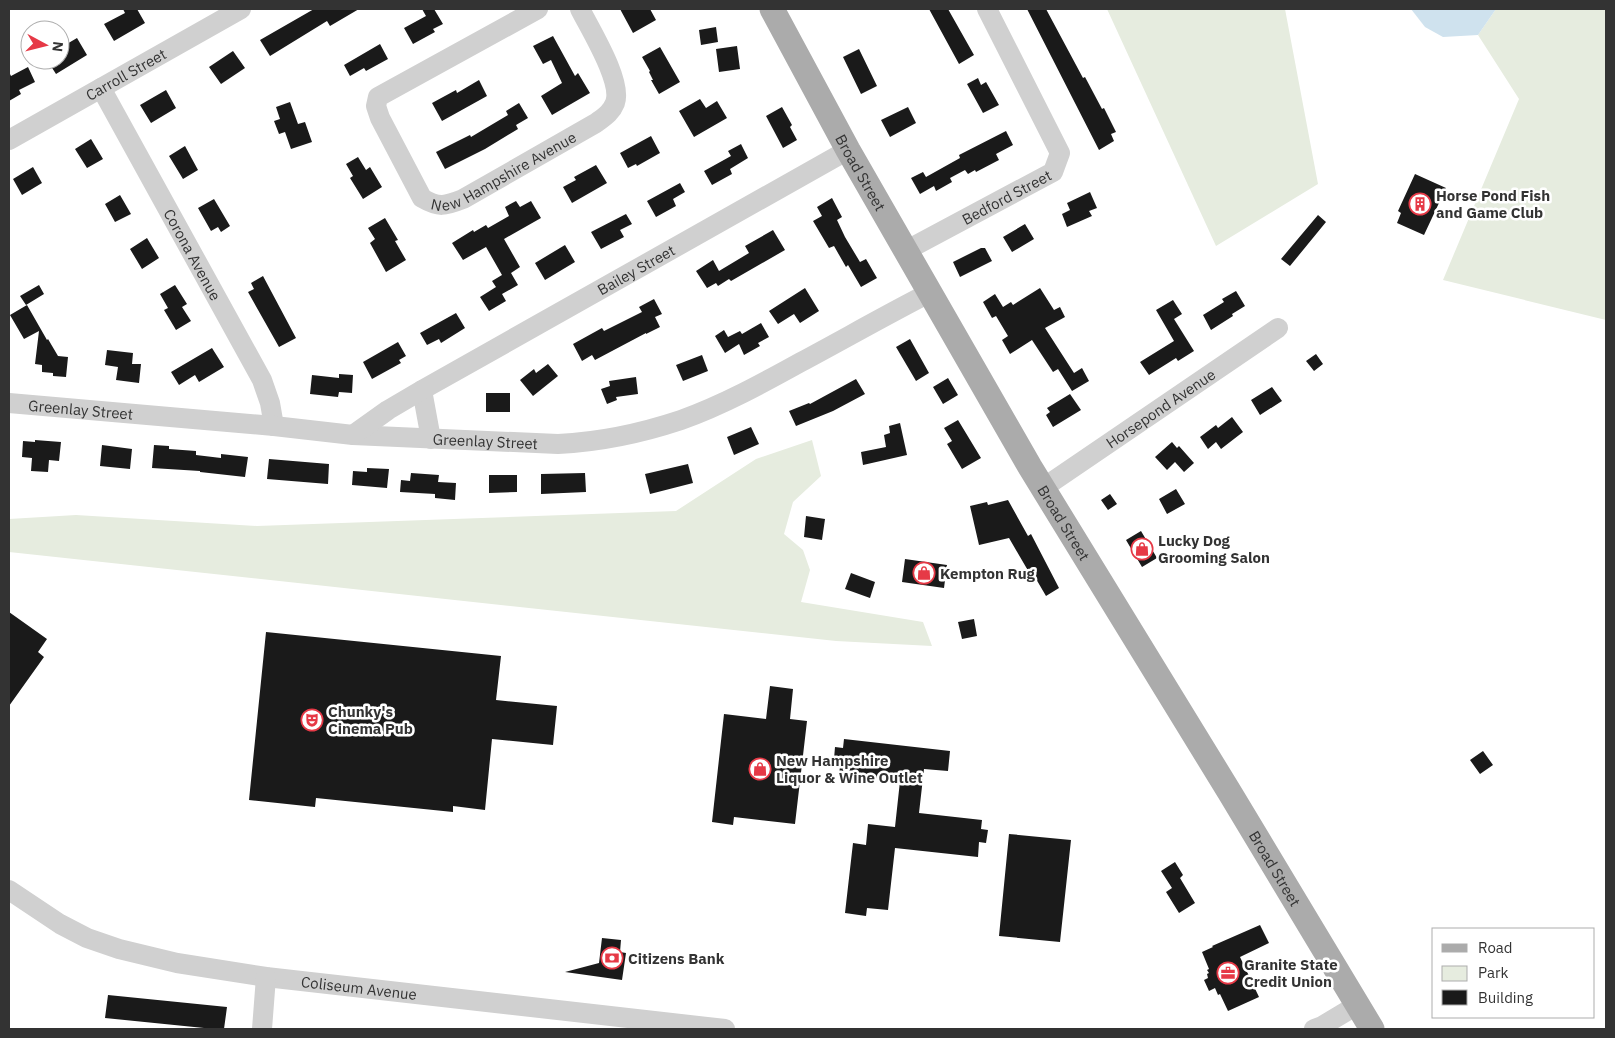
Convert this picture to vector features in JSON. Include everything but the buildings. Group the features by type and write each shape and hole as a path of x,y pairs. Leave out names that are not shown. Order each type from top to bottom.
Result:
{"main road":[{"name":"Broad Street","path":"772,9 905,251 1043,488 1230,792 1372,1029"}],"street":[{"name":"Carroll Street","path":"9,140 241,9"},
{"name":"New Hampshire Avenue","path":"538,9 378,97 376,106 380,118 422,198 434,205 449,204 463,199 596,123 610,113 616,102 614,78 580,9"},
{"name":"Bedford Street","path":"905,251 1053,172 1060,153 987,9"},
{"name":"Corona Avenue","path":"101,88 262,380 270,403 274,426"},
{"name":"Bailey Street","path":"353,435 388,410 422,390 848,150"},
{"name":"Greenlay Street","path":"11,397 353,435 558,444 587,442 681,420 727,400 772,378 929,293"},
{"name":"Horsepond Avenue","path":"1043,488 1278,328"},
{"path":"422,390 431,439"},
{"name":"Coliseum Avenue","path":"9,890 60,924 103,944 177,963 266,977 685,1027 725,1029"},
{"path":"262,1029 266,977"},
{"path":"1314,1029 1357,1005"}],"green space":[{"path":"1107,9 1285,9 1318,184 1216,246"},
{"path":"1496,9 1606,9 1606,320 1443,280 1519,99 1478,35"},
{"path":"812,440 821,476 793,502 784,534 803,550 810,570 801,602 923,622 932,646 836,641 9,552 9,519 76,515 257,526 676,511 756,459"}],"water":[{"path":"1411,9 1496,9 1478,35 1443,37 1425,27"}],"place":[{"name":"Horse Pond Fish and Game Club","path":"1420,204"},
{"name":"Lucky Dog Grooming Salon","path":"1142,549"},
{"name":"Kempton Rug","path":"924,573"},
{"name":"Chunky's Cinema Pub","path":"312,720"},
{"name":"New Hampshire Liquor & Wine Outlet","path":"760,769"},
{"name":"Citizens Bank","path":"612,958"},
{"name":"Granite State Credit Union","path":"1228,973"}]}
